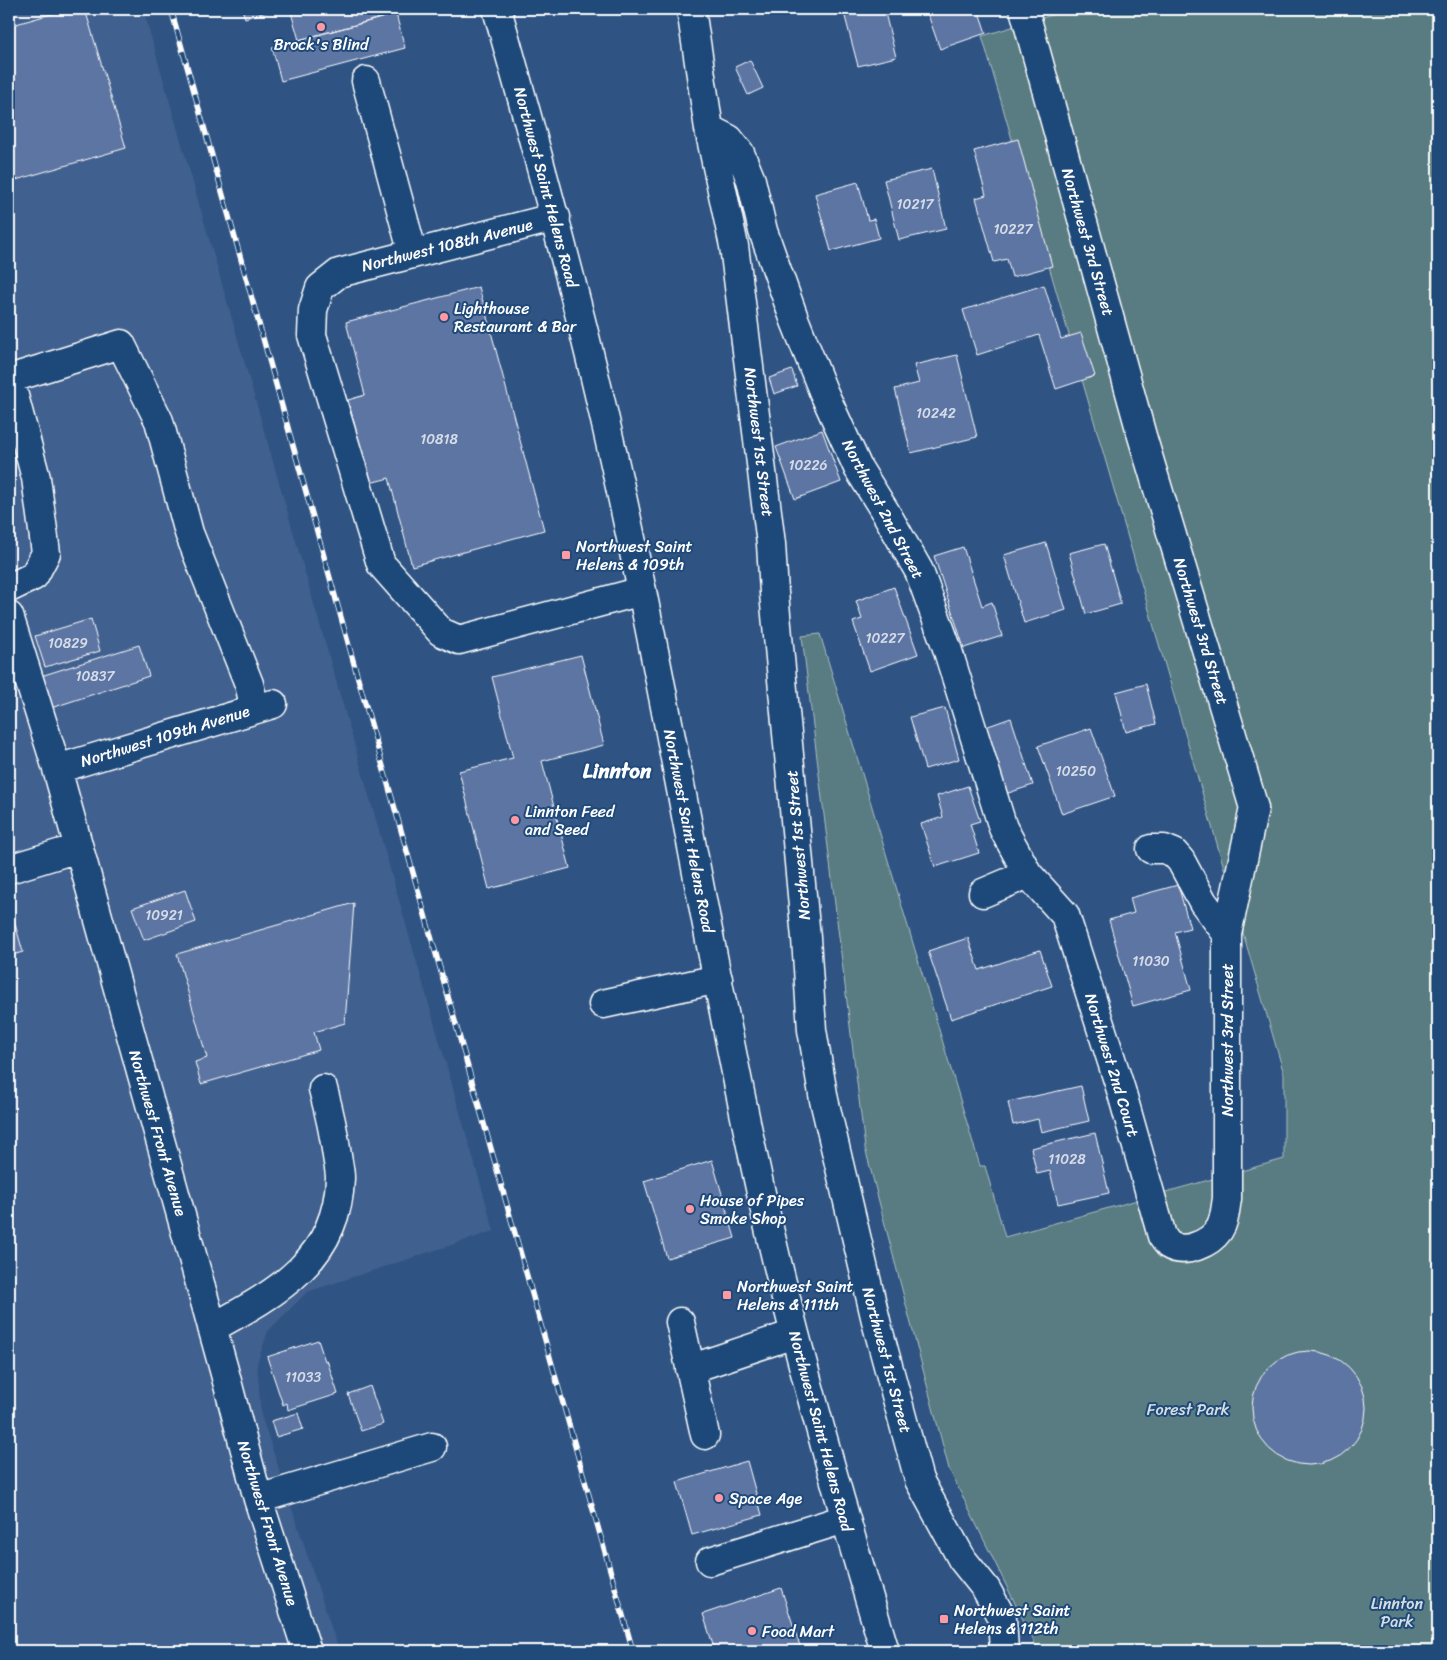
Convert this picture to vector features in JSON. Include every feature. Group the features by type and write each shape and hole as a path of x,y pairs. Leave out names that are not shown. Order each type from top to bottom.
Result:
{"main road":[{"name":"Northwest Saint Helens Road","path":"497,9 556,217 601,404 642,591 761,1192 794,1334 845,1519 885,1651"},
{"name":"Northwest 1st Street","path":"691,9 709,129 734,246 771,544 806,938 812,1030 824,1100 877,1325 919,1480 962,1559 986,1589 1002,1618 1004,1651"},
{"name":"Northwest 3rd Street","path":"1024,9 1142,436 1254,808 1226,934 1227,1199 1220,1229 1211,1239 1190,1249"},
{"path":"366,81 413,254"},
{"name":"Northwest 2nd Street","path":"709,129 729,139 740,153 751,180 764,231 795,321 823,391 858,468 886,513 918,571 947,648 1004,828 1028,874"},
{"name":"Northwest 108th Avenue","path":"556,217 339,273 320,288 313,310 312,335 381,564 441,632 459,640 642,591"},
{"name":"Northwest 109th Avenue","path":"9,378 121,344 159,421 189,533 249,684 265,706 57,769"},
{"path":"9,378 36,478 46,553 34,576 9,588"},
{"name":"Northwest Front Avenue","path":"9,616 57,769 258,1499 307,1651"},
{"path":"9,869 78,848"},
{"path":"1151,849 1174,853 1203,902 1226,934"},
{"path":"983,893 1028,874"},
{"name":"Northwest 2nd Court","path":"1028,874 1065,916 1121,1090 1162,1236 1169,1245 1190,1249"},
{"path":"603,1004 718,979"},
{"path":"212,1328 258,1303 303,1269 325,1240 336,1210 340,1177 333,1127 323,1089"},
{"path":"680,1322 705,1435"},
{"path":"690,1369 794,1334"},
{"path":"258,1499 432,1447"},
{"path":"710,1561 845,1519"}],"shaded area":[{"path":"9,9 143,9 494,1231 307,1292 268,1331 257,1363 261,1415 339,1651 9,1651"}],"green space":[{"name":"Forest Park","path":"1072,9 1438,9 1438,1651 1036,1651 1037,1648 949,1469 865,1148 802,636 820,634 980,1166 985,1166 1005,1237 1284,1159 1284,1074 982,36"}],"building":[{"path":"69,9 85,9 126,148 9,182 9,26"},
{"path":"242,9 277,9 245,18"},
{"name":"Brock's Blind","path":"290,9 394,9 396,14 299,40"},
{"path":"843,9 884,9 896,57 858,66"},
{"path":"926,9 978,9 986,33 940,49"},
{"path":"396,14 405,48 281,81 272,47"},
{"path":"750,60 763,88 748,95 735,67"},
{"path":"1018,139 1052,266 1012,277 1007,259 994,262 976,198 986,195 974,151"},
{"path":"932,169 946,229 899,240 884,180"},
{"path":"858,182 868,220 874,219 879,238 831,251 815,194"},
{"path":"1044,285 1061,339 1081,333 1095,376 1056,389 1039,335 977,355 963,310"},
{"path":"479,287 544,530 412,566 389,478 370,483 348,400 365,395 346,322"},
{"path":"957,355 977,437 911,453 895,389 919,383 914,365"},
{"path":"792,370 797,386 774,394 769,378"},
{"path":"822,430 841,482 795,499 776,447"},
{"path":"1046,543 1066,610 1024,623 1004,555"},
{"path":"1104,544 1121,604 1086,614 1069,553"},
{"path":"963,547 982,606 992,602 1002,636 964,648 934,556"},
{"path":"894,587 918,654 870,671 853,622 862,619 856,601"},
{"path":"91,619 100,651 45,667 35,636"},
{"path":"139,645 149,676 51,708 41,676"},
{"name":"Linnton Feed and Seed","path":"581,655 604,745 542,761 570,868 489,889 459,771 513,758 492,677"},
{"path":"1146,684 1156,724 1126,732 1116,692"},
{"path":"945,708 959,759 925,769 910,717"},
{"path":"1011,718 1033,785 1002,795 980,729"},
{"path":"1091,728 1115,796 1062,814 1038,746"},
{"path":"968,786 980,821 970,824 979,853 935,867 921,824 943,817 937,796"},
{"path":"1178,885 1190,928 1175,932 1191,990 1133,1006 1109,920 1134,913 1130,898"},
{"path":"185,890 196,922 144,940 132,908"},
{"path":"9,903 23,952 9,956"},
{"path":"354,903 345,1023 314,1032 319,1050 201,1084 195,1062 207,1058 177,954"},
{"path":"968,938 979,970 1040,950 1052,986 951,1019 928,951"},
{"path":"1081,1086 1089,1121 1041,1132 1038,1119 1013,1125 1008,1102"},
{"path":"1095,1133 1109,1193 1058,1204 1050,1171 1037,1174 1031,1148"},
{"name":"House of Pipes Smoke Shop","path":"712,1160 735,1238 667,1258 644,1181"},
{"path":"318,1340 338,1394 288,1410 287,1403 283,1405 267,1357"},
{"path":"1309,1351 1331,1355 1349,1368 1362,1386 1366,1408 1362,1430 1349,1448 1331,1461 1309,1465 1287,1461 1269,1448 1256,1430 1252,1408 1256,1386 1269,1368 1287,1355"},
{"path":"370,1386 383,1424 361,1431 348,1394"},
{"path":"298,1413 303,1429 276,1437 271,1421"},
{"name":"Space Age","path":"747,1461 762,1515 692,1535 677,1482"},
{"name":"Food Mart","path":"781,1588 801,1649 793,1651 715,1651 703,1614"}],"railway":[{"path":"171,9 633,1651"}],"place":[{"name":"Brock's Blind","path":"321,27"},
{"name":"Lighthouse Restaurant & Bar","path":"444,317"},
{"name":"Northwest Saint Helens & 109th","path":"566,555"},
{"name":"Linnton Feed and Seed","path":"515,820"},
{"name":"House of Pipes Smoke Shop","path":"690,1209"},
{"name":"Northwest Saint Helens & 111th","path":"727,1295"},
{"name":"Space Age","path":"719,1498"},
{"name":"Northwest Saint Helens & 112th","path":"944,1619"},
{"name":"Food Mart","path":"752,1631"}],"district":[{"name":"Linnton","path":"617,771"}],"park label":[{"name":"Linnton Park","path":"1397,1612"}]}
